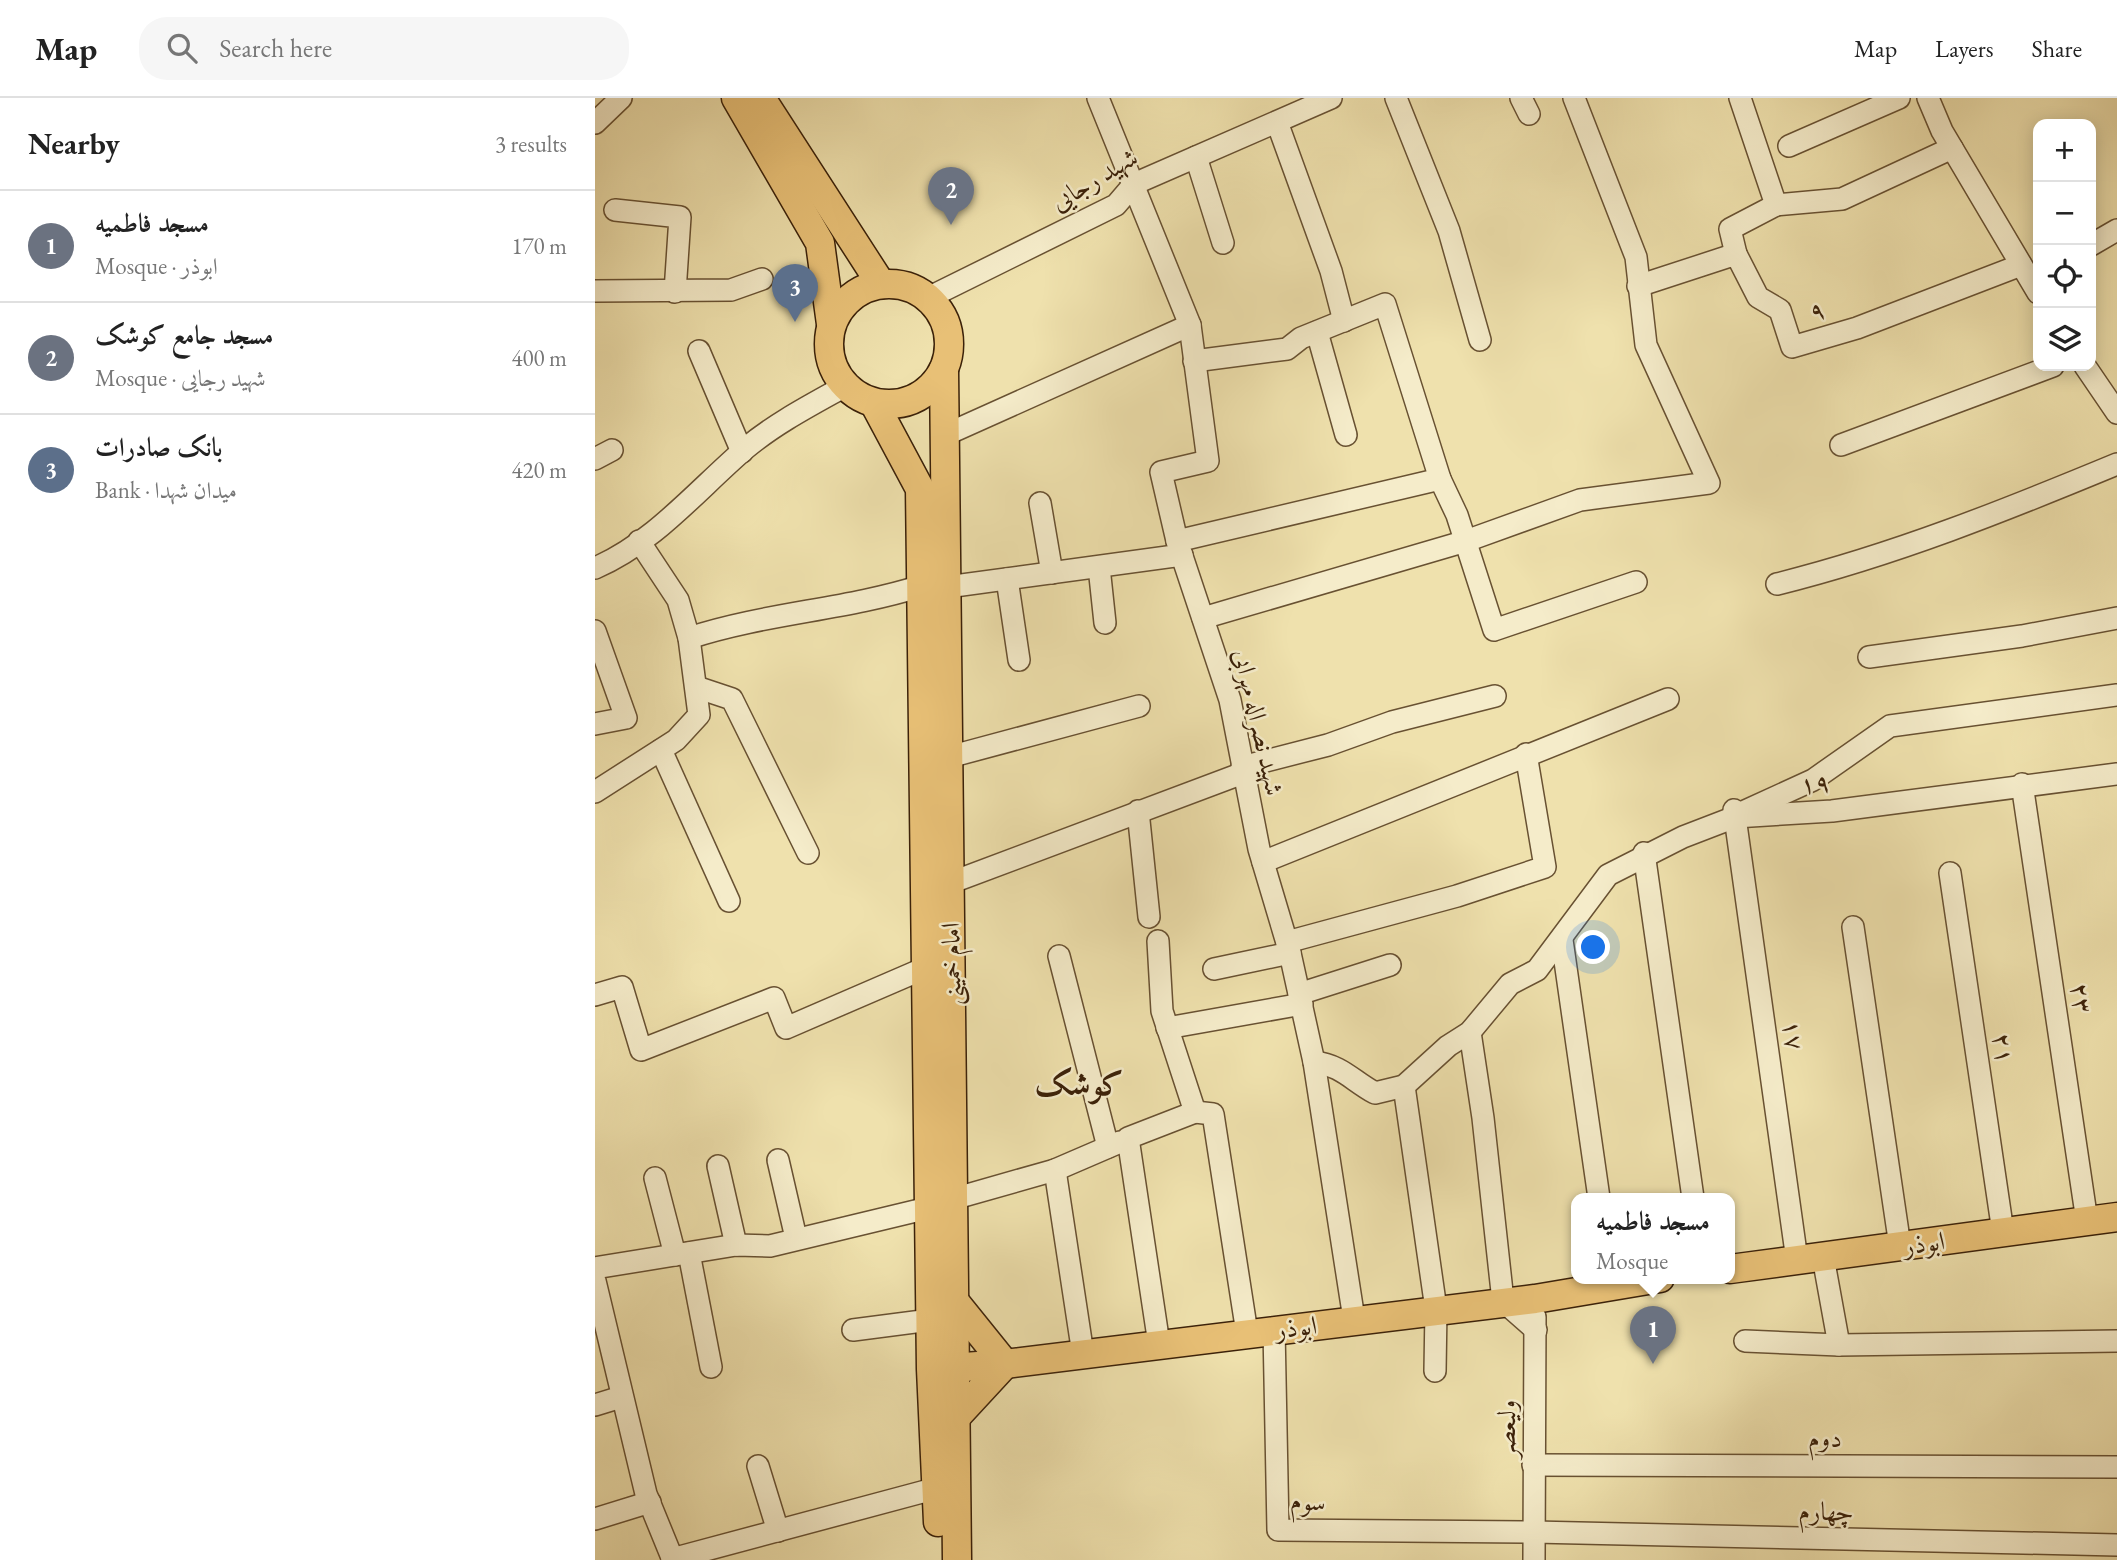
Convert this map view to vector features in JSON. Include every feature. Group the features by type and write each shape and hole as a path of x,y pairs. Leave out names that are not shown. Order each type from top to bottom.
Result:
{"main road":[{"path":"736,98 820,243 831,324 829,357 835,373 845,386 859,397 874,403 908,401 929,388 944,369 949,338 939,309 928,298 906,286 881,284 850,297 831,324"},
{"path":"761,98 881,284"},
{"name":"امام خمینی","path":"938,1560 937,1488 943,1368 955,1303 941,1204 925,968 934,586 945,435 944,369"},
{"name":"امام خمینی","path":"874,403 919,489 934,586 949,757 950,883 941,1204 930,1320 956,1417 957,1560"},
{"name":"ابوذر","path":"1735,1268 2117,1217"},
{"name":"ابوذر","path":"943,1368 1005,1364 1354,1319 1535,1299 1598,1284"},
{"path":"955,1303 1005,1364 956,1417"}],"street":[{"path":"595,123 621,98"},
{"name":"شهید نصراله مهرابی","path":"1098,98 1191,325 1193,360 1208,461 1161,472 1179,548 1230,700 1242,770 1263,862 1289,947 1314,1062 1354,1319"},
{"path":"1395,98 1449,231 1480,340"},
{"path":"1203,618 1466,541 1580,500 1709,483 1646,345 1636,257 1574,98"},
{"path":"1740,98 1776,205"},
{"path":"1789,146 1899,98"},
{"path":"1928,98 1952,148 2032,278"},
{"name":"شهید رجایی","path":"928,298 1116,205 1134,184 1324,99"},
{"path":"1277,122 1331,271 1343,321"},
{"path":"1639,286 1736,254 1730,229 1776,205 1842,199 1952,148"},
{"path":"1196,157 1223,243"},
{"path":"615,210 680,217 674,292"},
{"path":"2096,242 2117,230"},
{"name":"۹","path":"1736,254 1758,297 1770,301 1780,310 1792,347 2032,278"},
{"path":"595,291 731,290 762,279"},
{"path":"1193,360 1287,349 1301,338 1385,304 1440,479 1466,541 1494,630 1636,582"},
{"path":"945,435 1191,325"},
{"path":"1317,332 1346,435"},
{"path":"699,351 742,452"},
{"path":"1841,445 2040,371"},
{"path":"2088,371 2117,413"},
{"path":"595,568 639,541 689,501 742,452 787,418 845,386"},
{"path":"1777,584 1840,568 1947,531 2117,464"},
{"path":"689,638 742,622 884,598 934,586 1099,567 1440,479"},
{"path":"1040,503 1052,573"},
{"path":"595,792 676,740 699,715 689,638 678,600 639,541"},
{"path":"1099,567 1105,623"},
{"path":"1007,579 1019,660"},
{"path":"1869,657 2022,636 2117,618"},
{"path":"595,631 626,718 595,724"},
{"path":"696,687 732,699 808,853"},
{"path":"1734,813 1814,780 1890,726 2117,695"},
{"path":"950,883 1242,770 1392,722 1495,696"},
{"path":"1263,862 1525,754 1668,699"},
{"path":"949,757 1139,706"},
{"path":"661,750 729,901"},
{"path":"1214,969 1545,867 1525,754"},
{"name":"۱۹","path":"1404,1086 1448,1046 1470,1032 1510,984 1537,970 1608,875 1734,813 1832,810 2117,774"},
{"name":"۲۳","path":"2022,784 2087,1221"},
{"path":"1138,811 1149,917"},
{"name":"۱۷","path":"1734,813 1810,1259 1839,1345"},
{"path":"1644,856 1692,1193"},
{"name":"۲۱","path":"1950,873 2003,1232"},
{"path":"1853,927 1900,1246"},
{"path":"1562,940 1598,1193"},
{"path":"1158,941 1162,1011 1184,1081 1204,1113 1247,1333"},
{"path":"1059,956 1108,1147"},
{"path":"1167,1028 1300,999 1390,965"},
{"path":"595,995 622,987 641,1050 774,998 786,1028 925,968"},
{"path":"1470,1032 1483,1118 1503,1301 1536,1330"},
{"path":"1314,1062 1345,1071 1360,1085 1375,1093 1404,1086 1436,1309 1435,1371"},
{"path":"595,1268 736,1245 770,1246 941,1204 1055,1170 1128,1139 1204,1113"},
{"path":"1128,1139 1160,1344"},
{"path":"778,1160 796,1238"},
{"path":"718,1166 736,1245"},
{"path":"1055,1170 1083,1354"},
{"path":"655,1178 682,1254 711,1367"},
{"path":"595,1281 621,1397 650,1502 672,1559 937,1488"},
{"name":"ولیعصر","path":"1534,1560 1535,1299"},
{"path":"853,1330 930,1320"},
{"name":"سوم","path":"1274,1329 1277,1530 1534,1532"},
{"path":"1745,1340 1839,1345 2117,1341"},
{"path":"595,1405 621,1397"},
{"name":"دوم","path":"1533,1465 2117,1467"},
{"path":"758,1466 778,1531"},
{"path":"595,1519 650,1502"},
{"name":"چهارم","path":"1534,1532 2117,1545"}],"place":[{"name":"مسجد جامع کوشک","path":"951,225"},
{"name":"بانک صادرات","path":"795,322"},
{"name":"مسجد فاطمیه","path":"1653,1364"}],"district":[{"name":"کوشک","path":"1079,1083"}]}
